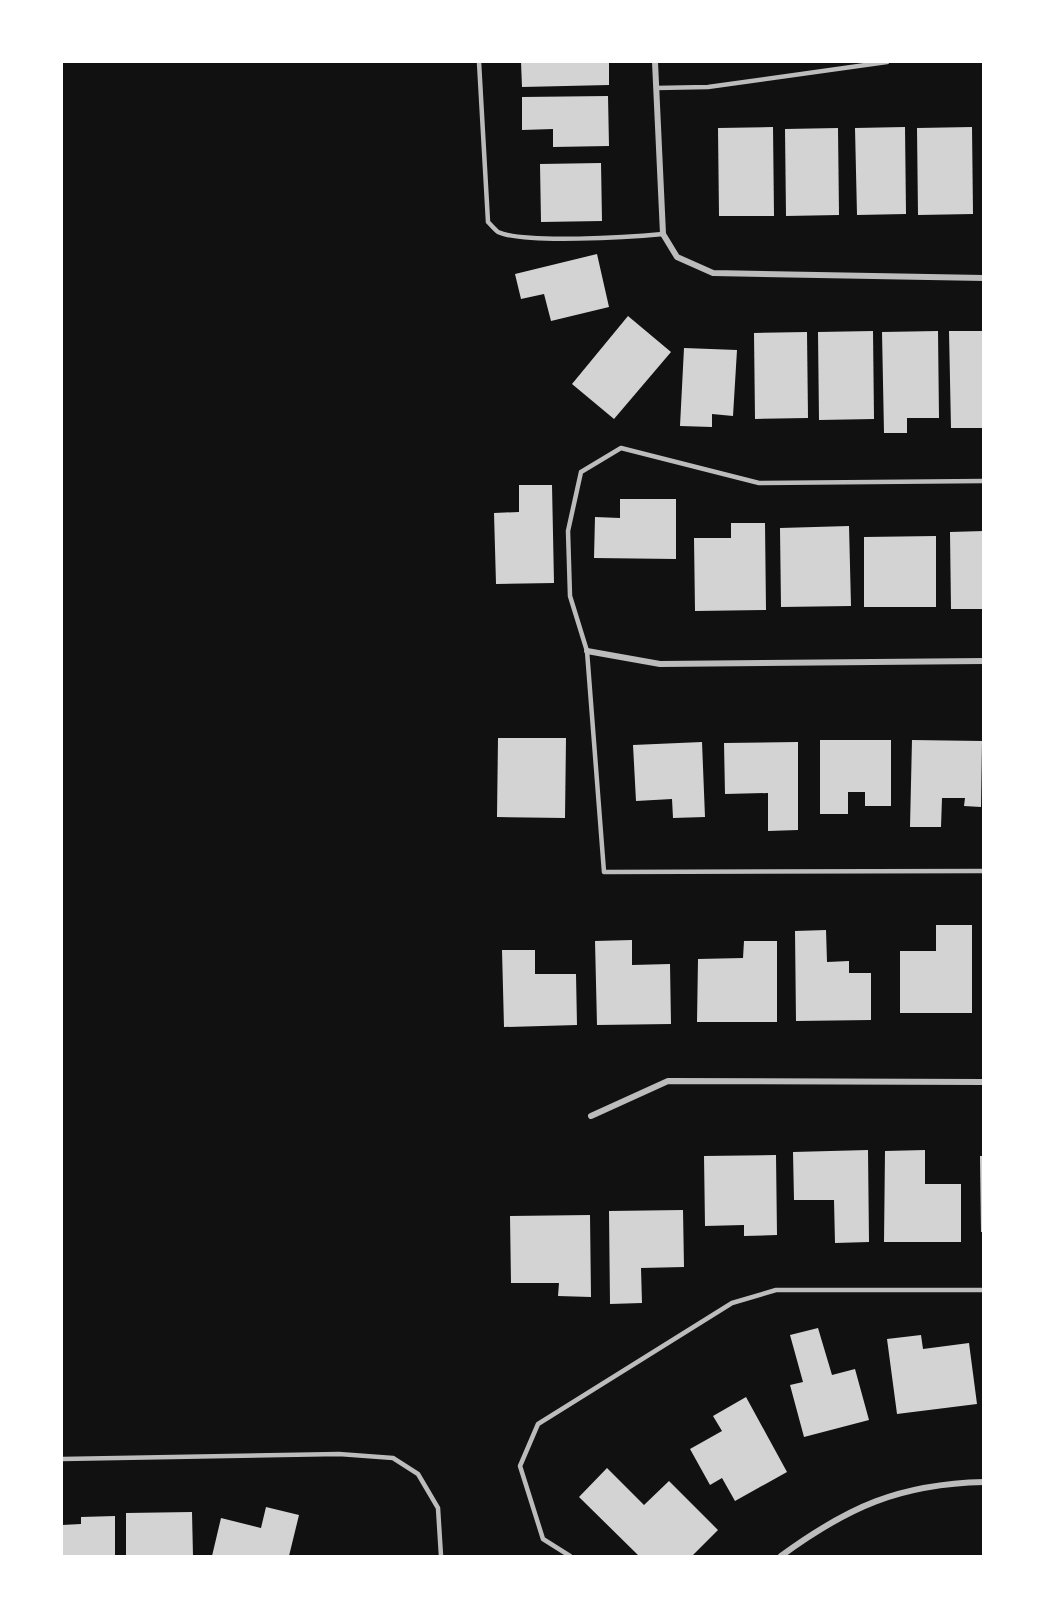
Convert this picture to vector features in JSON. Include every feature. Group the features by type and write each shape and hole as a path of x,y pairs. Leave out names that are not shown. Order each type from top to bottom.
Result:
{"street":[{"path":"655,62 663,234 677,257 713,273 984,278"},
{"path":"588,651 660,664 984,661"},
{"path":"591,1116 668,1081 984,1082"},
{"path":"780,1557 819,1528 866,1503 914,1488 984,1482"}],"lane":[{"path":"478,62 488,222 498,231 522,237 630,238 663,234"},
{"path":"656,88 708,87 887,62"},
{"path":"984,481 759,483 621,448 581,472 568,531 570,596 588,651 604,872 984,870"},
{"path":"570,1557 543,1539 520,1466 538,1424 732,1303 776,1290 984,1290"},
{"path":"62,1459 339,1454 393,1458 418,1474 438,1508 441,1557"}],"building":[{"path":"521,62 609,62 609,85 522,87"},
{"path":"608,96 609,146 553,147 553,129 522,130 522,97"},
{"path":"773,127 774,216 719,216 718,128"},
{"path":"905,127 906,214 857,215 855,128"},
{"path":"972,127 973,214 918,215 917,128"},
{"path":"838,128 839,215 786,216 785,129"},
{"path":"601,163 602,221 541,222 540,164"},
{"path":"597,254 609,307 551,321 544,294 521,299 515,274"},
{"path":"628,316 671,352 614,419 572,384"},
{"path":"873,331 874,419 819,420 818,332"},
{"path":"938,331 939,418 907,418 907,433 884,433 882,332"},
{"path":"949,331 984,331 984,428 951,428"},
{"path":"807,332 808,418 755,419 754,333"},
{"path":"684,348 737,350 733,416 712,414 712,427 680,426"},
{"path":"519,485 552,485 554,583 496,584 494,513 519,512"},
{"path":"620,499 676,499 676,559 594,558 595,517 620,518"},
{"path":"731,523 765,523 766,610 695,611 694,538 731,538"},
{"path":"849,526 851,606 781,607 780,528"},
{"path":"984,531 984,609 951,609 950,532"},
{"path":"936,536 936,607 864,607 864,537"},
{"path":"498,738 566,738 565,818 497,817"},
{"path":"820,740 891,740 891,806 865,806 865,792 848,792 848,814 820,814"},
{"path":"912,740 982,741 981,807 964,806 965,798 942,798 941,827 910,827"},
{"path":"702,742 705,817 673,818 672,799 636,801 633,745"},
{"path":"798,742 798,830 768,831 768,793 725,794 724,743"},
{"path":"936,925 972,925 972,1013 900,1013 900,951 936,951"},
{"path":"826,930 827,962 849,961 849,973 871,973 871,1020 796,1021 795,931"},
{"path":"632,940 632,965 670,964 671,1024 597,1025 595,941"},
{"path":"744,941 777,941 777,1022 697,1022 698,959 743,958"},
{"path":"502,950 535,950 535,974 576,974 577,1025 504,1027"},
{"path":"868,1150 869,1242 835,1243 834,1200 794,1200 793,1152"},
{"path":"925,1150 925,1184 961,1184 961,1242 884,1242 885,1151"},
{"path":"776,1155 777,1235 744,1236 744,1225 705,1226 704,1156"},
{"path":"980,1156 984,1156 984,1232 981,1232"},
{"path":"683,1210 684,1267 641,1268 642,1303 610,1304 609,1211"},
{"path":"590,1215 591,1297 558,1296 559,1283 511,1283 510,1216"},
{"path":"818,1328 832,1375 855,1369 869,1420 804,1437 790,1385 803,1382 790,1335"},
{"path":"921,1335 923,1349 969,1343 977,1404 897,1414 887,1339"},
{"path":"746,1397 787,1472 735,1501 722,1478 710,1485 690,1449 722,1431 713,1416"},
{"path":"607,1468 644,1505 669,1481 718,1530 692,1556 639,1556 579,1497"},
{"path":"266,1507 299,1515 289,1556 212,1556 221,1518 261,1528"},
{"path":"192,1512 193,1556 126,1556 126,1513"},
{"path":"115,1516 115,1556 62,1556 62,1525 81,1524 81,1517"}]}
